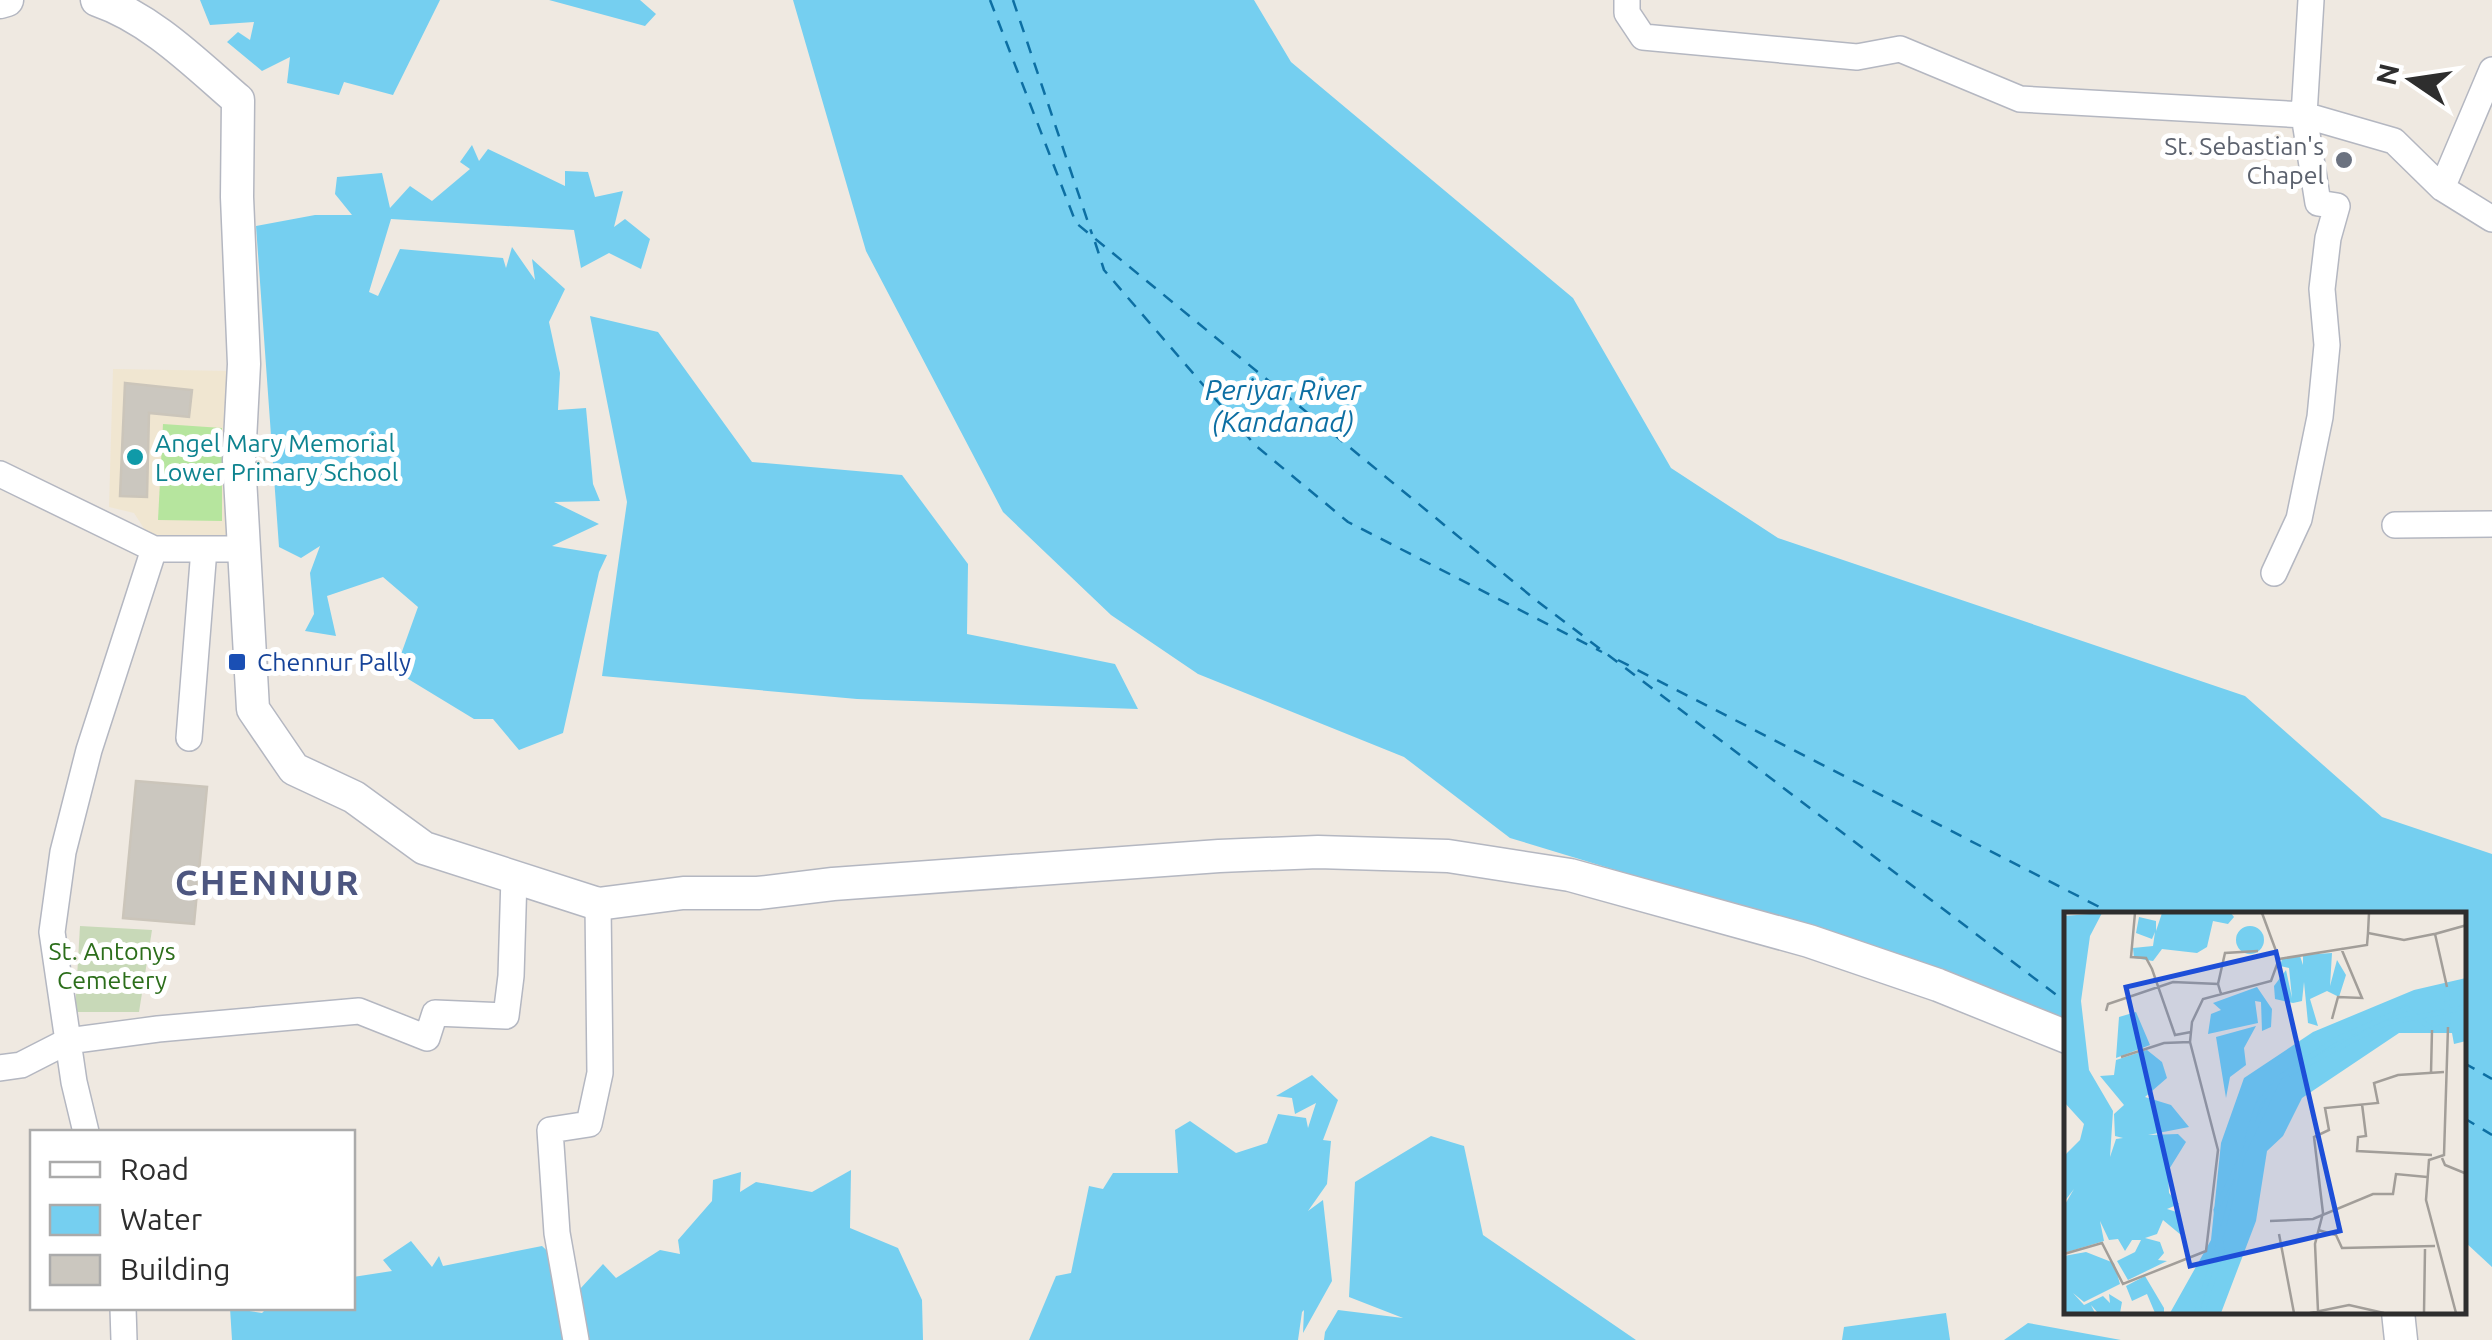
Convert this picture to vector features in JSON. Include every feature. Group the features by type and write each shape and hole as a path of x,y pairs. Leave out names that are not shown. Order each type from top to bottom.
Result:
{"street":[{"path":"97,0 164,37 238,100 236,197 244,364 239,460 253,709 294,768 354,798 424,848 598,904 683,894 758,893 1219,856 1318,852 1448,856 1570,876 1810,941 1938,985 2064,1036"},
{"path":"1627,0 1628,13 1644,37 1858,57 1900,49 2020,99 2304,115 2394,141 2442,188 2492,219"},
{"path":"2274,573 2299,519 2320,418 2327,345 2322,290 2328,238 2337,206 2318,204 2304,115 2312,0"},
{"path":"2442,188 2492,70"},
{"path":"0,474 154,549 246,549"},
{"path":"2395,525 2492,524"},
{"path":"86,1130 74,1082 52,932 63,852 88,750 154,549"},
{"path":"189,738 204,549"},
{"path":"0,1068 21,1065 68,1040 158,1028 359,1011 427,1038 435,1013 506,1016 514,877"},
{"path":"576,1340 557,1232 550,1130 589,1124 600,1074 598,904"},
{"path":"123,1310 124,1340"},
{"path":"2398,1315 2401,1340"}],"shaded area":[{"path":"113,369 232,371 235,535 149,536 134,513 109,507"}],"green space":[{"path":"163,424 222,428 222,521 158,520"},
{"name":"St. Antonys Cemetery","path":"80,926 152,930 139,1012 75,1012"}],"water":[{"path":"200,0 440,0 393,95 344,82 339,95 287,83 290,57 262,71 227,42 238,32 250,40 254,22 210,25"},
{"path":"549,0 640,0 656,14 645,26"},
{"name":"Periyar River (Kandanad)","path":"793,0 1254,0 1291,62 1573,298 1671,468 1778,538 2245,696 2382,817 2492,854 2492,1267 2467,1244 2467,912 2064,912 2064,1019 1856,943 1510,838 1404,757 1198,674 1111,615 1003,512 866,251"},
{"path":"472,145 479,161 488,149 565,186 565,171 588,172 595,197 623,191 614,227 625,219 650,239 641,269 609,253 581,268 574,230 391,219 369,292 378,296 400,249 503,258 506,268 512,247 535,280 532,259 565,289 549,322 560,373 558,410 586,408 593,484 600,501 554,502 599,524 552,546 607,555 599,572 563,733 519,750 493,719 474,719 395,671 418,607 383,577 327,596 336,636 305,631 314,614 310,573 320,546 301,558 279,547 256,226 315,215 352,215 335,194 337,177 382,173 390,208 410,186 432,201 470,169 460,162"},
{"path":"590,316 658,332 752,462 902,475 968,564 967,634 1115,664 1138,709 857,699 602,676 627,502"},
{"path":"1312,1075 1338,1100 1323,1140 1331,1141 1327,1184 1308,1211 1323,1200 1332,1281 1303,1333 1302,1312 1298,1340 1029,1340 1056,1276 1071,1273 1089,1186 1103,1189 1113,1173 1178,1173 1175,1130 1190,1121 1236,1153 1267,1143 1278,1114 1306,1118 1308,1128 1316,1103 1295,1114 1292,1098 1276,1096"},
{"path":"1431,1136 1464,1146 1483,1235 1636,1340 1324,1340 1338,1310 1403,1318 1349,1297 1355,1182"},
{"path":"851,1170 850,1228 898,1248 922,1300 923,1340 585,1340 580,1289 603,1264 616,1278 660,1250 680,1254 678,1240 712,1201 713,1180 741,1172 740,1192 756,1182 812,1192"},
{"path":"411,1241 432,1267 439,1256 443,1266 542,1246 556,1259 565,1340 232,1340 230,1310 355,1310 355,1277 392,1271 383,1260"},
{"path":"1946,1313 1950,1340 1842,1340 1844,1327"},
{"path":"2028,1323 2121,1340 2004,1340"}],"building":[{"name":"Angel Mary Memorial Lower Primary School","path":"125,383 192,390 189,417 149,413 147,497 120,496"},
{"path":"136,781 207,787 194,924 123,918"}],"ferry route":[{"path":"990,0 1076,223 1537,601 2064,1001"},
{"path":"1013,0 1092,234"},
{"path":"1095,242 1104,270 1255,445 1348,522 1602,652"},
{"path":"1618,660 2109,912"},
{"path":"2467,1065 2492,1079"},
{"path":"2467,1120 2492,1135"}],"place":[{"name":"St. Sebastian's Chapel","path":"2344,160"},
{"name":"Angel Mary Memorial Lower Primary School","path":"135,457"},
{"name":"Chennur Pally","path":"237,662"}],"district":[{"name":"CHENNUR","path":"268,883"}]}
